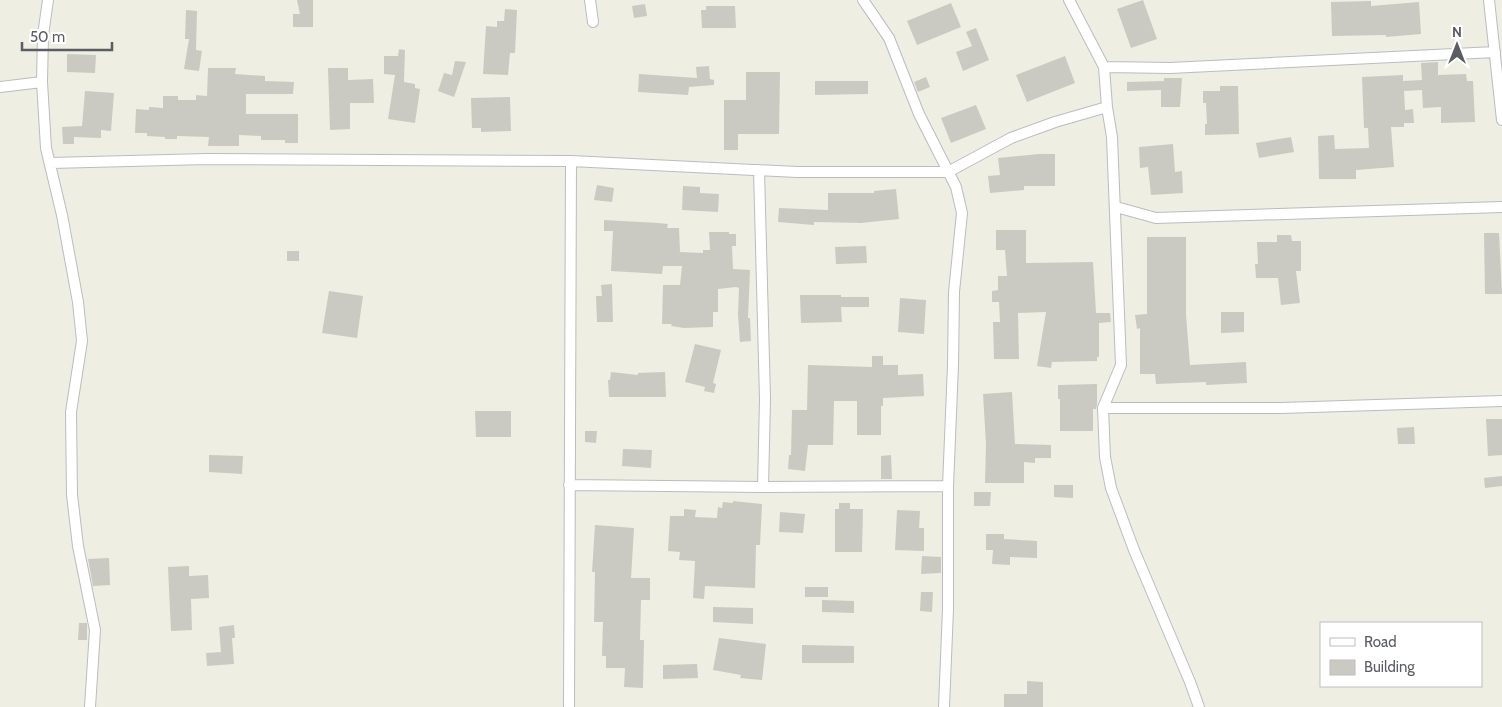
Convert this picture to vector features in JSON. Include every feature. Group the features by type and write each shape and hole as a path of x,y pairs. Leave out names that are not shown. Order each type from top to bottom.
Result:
{"street":[{"path":"48,0 43,36 42,82 46,148 64,224 78,302 82,341 71,412 72,486 78,546 95,630 90,707"},
{"path":"590,0 593,22"},
{"path":"863,0 889,38 919,114 956,187 962,213 954,292 948,486 948,609 944,707"},
{"path":"1068,0 1104,67 1107,107 1112,137 1122,365 1103,408 1104,457 1111,488 1141,568 1200,707"},
{"path":"1489,0 1502,120"},
{"path":"1104,67 1180,68 1495,52"},
{"path":"0,87 42,82"},
{"path":"51,163 207,159 571,161 797,172 948,172 1011,138 1055,122 1107,107"},
{"path":"569,707 571,161"},
{"path":"759,170 765,399 763,487"},
{"path":"1116,207 1156,218 1502,207"},
{"path":"1103,408 1282,408 1502,402"},
{"path":"569,485 948,486"}],"building":[{"path":"297,0 313,0 313,27 293,27 293,14 300,14"},
{"path":"1143,0 1157,39 1131,48 1117,9"},
{"path":"1371,1 1371,6 1419,2 1421,34 1386,37 1386,35 1332,36 1331,2"},
{"path":"951,3 961,27 917,45 907,21"},
{"path":"645,4 647,16 634,18 632,6"},
{"path":"706,6 735,6 736,28 702,28 701,10 706,10"},
{"path":"505,9 517,10 515,53 510,53 508,75 483,74 486,26 497,27 497,21 504,21"},
{"path":"186,10 197,11 196,50 202,51 199,71 184,69 189,39 185,39"},
{"path":"976,28 989,60 963,71 956,52 972,46 966,32"},
{"path":"399,49 405,50 404,82 415,84 415,88 420,89 415,123 388,119 395,75 384,74 384,56 398,56"},
{"path":"67,54 96,55 95,73 67,72"},
{"path":"1065,56 1075,83 1027,102 1016,75"},
{"path":"455,61 466,62 454,97 438,91 444,73 452,75"},
{"path":"1438,62 1438,75 1466,74 1467,81 1473,81 1475,122 1441,123 1441,107 1423,108 1422,90 1404,91 1405,110 1413,109 1414,123 1404,123 1404,127 1391,127 1394,167 1356,170 1356,179 1319,179 1318,136 1334,135 1335,149 1369,148 1368,128 1364,128 1362,77 1403,75 1403,81 1422,80 1421,63"},
{"path":"709,66 710,79 714,80 714,85 689,87 688,95 638,92 639,74 697,78 696,67"},
{"path":"208,68 236,68 235,74 265,76 265,81 294,82 293,94 246,94 246,114 298,114 298,143 285,143 285,140 261,140 261,136 239,135 239,146 208,146 209,137 177,136 177,139 165,139 165,137 147,136 147,133 135,133 136,109 149,110 149,107 163,108 163,96 178,96 178,100 196,100 196,95 207,96"},
{"path":"328,68 348,68 348,80 373,79 374,103 350,103 350,129 330,130"},
{"path":"746,72 780,72 779,134 738,134 738,150 724,150 724,100 746,100"},
{"path":"926,77 930,87 918,92 914,82"},
{"path":"1164,78 1182,78 1180,107 1161,107 1161,90 1127,91 1127,82 1164,81"},
{"path":"815,81 868,81 868,94 815,95"},
{"path":"1220,86 1238,86 1239,134 1205,135 1205,124 1207,124 1206,103 1203,103 1203,91 1220,91"},
{"path":"85,91 114,93 111,131 101,130 101,138 74,137 74,144 63,144 62,127 82,126"},
{"path":"510,97 511,131 481,132 481,128 472,128 471,98"},
{"path":"976,105 986,129 951,143 941,118"},
{"path":"1291,137 1294,152 1259,158 1256,143"},
{"path":"1173,144 1175,172 1182,171 1183,193 1151,195 1148,167 1140,168 1139,147"},
{"path":"1055,154 1055,186 1024,186 1024,190 990,193 988,176 1000,175 998,158"},
{"path":"597,185 614,188 612,202 594,200"},
{"path":"683,186 700,187 700,193 719,194 718,212 682,210"},
{"path":"896,189 899,219 861,223 814,222 814,225 778,222 779,208 828,210 828,193 874,193 874,191"},
{"path":"604,220 668,224 667,228 679,228 680,252 703,253 703,250 710,250 709,232 736,234 736,246 732,246 733,269 750,270 748,318 750,318 751,341 740,342 739,288 736,287 718,289 718,312 713,312 713,327 684,328 671,326 672,324 662,324 663,285 680,285 682,266 663,266 662,274 611,271 613,231 604,231"},
{"path":"996,230 1026,230 1026,263 1093,262 1096,313 1110,313 1111,322 1099,323 1099,357 1097,357 1097,361 1052,362 1051,368 1037,366 1046,312 1018,313 1019,359 994,359 993,322 1000,322 999,302 992,302 992,291 998,290 998,276 1007,276 1005,250 996,250"},
{"path":"1484,233 1499,233 1502,294 1485,294"},
{"path":"1277,235 1291,235 1292,241 1301,241 1301,271 1296,271 1300,303 1281,305 1278,278 1256,278 1255,264 1258,264 1257,242 1277,242"},
{"path":"1147,237 1186,237 1186,315 1190,365 1246,362 1247,383 1206,385 1206,382 1156,384 1155,374 1140,374 1140,328 1137,329 1135,315 1147,314"},
{"path":"866,246 867,263 836,264 835,247"},
{"path":"287,251 299,251 299,261 287,261"},
{"path":"612,284 613,322 597,322 596,296 602,296 601,285"},
{"path":"329,291 363,296 357,338 322,333"},
{"path":"800,295 869,297 869,307 841,307 842,322 801,323"},
{"path":"900,298 926,300 924,334 898,332"},
{"path":"1221,312 1244,312 1244,332 1221,333"},
{"path":"695,344 721,350 713,383 716,384 714,393 704,391 705,387 685,382"},
{"path":"872,356 883,356 883,365 898,365 898,375 923,374 924,396 883,398 883,406 881,406 881,435 857,435 857,401 834,401 833,445 808,445 805,471 788,469 789,455 791,455 792,410 807,410 808,365 872,367"},
{"path":"611,372 638,375 638,373 665,372 666,397 609,397 608,380 610,380"},
{"path":"1097,384 1097,405 1096,409 1093,409 1093,431 1060,431 1058,385"},
{"path":"1012,392 1015,444 1051,445 1051,458 1035,458 1035,463 1024,462 1024,483 985,483 986,444 983,394"},
{"path":"475,411 511,411 511,437 476,437"},
{"path":"1486,419 1502,419 1502,455 1488,456"},
{"path":"1414,427 1415,444 1398,444 1397,428"},
{"path":"585,431 597,431 596,443 585,442"},
{"path":"623,449 652,450 651,468 622,466"},
{"path":"209,455 243,456 242,474 209,472"},
{"path":"891,455 892,479 881,479 881,456"},
{"path":"1502,476 1502,486 1485,488 1484,478"},
{"path":"1054,485 1073,485 1073,498 1054,497"},
{"path":"974,492 991,492 990,506 974,506"},
{"path":"733,501 762,504 760,545 756,545 755,588 705,586 704,599 693,598 695,561 679,560 680,552 668,551 670,516 684,516 684,509 696,510 695,517 717,518 718,507 722,508 723,502 733,503"},
{"path":"839,503 850,503 850,509 863,509 862,552 835,552 835,509 839,509"},
{"path":"897,510 920,511 919,528 924,528 924,551 895,550"},
{"path":"780,512 805,514 803,533 779,532"},
{"path":"595,525 634,528 631,578 650,578 650,600 641,600 640,640 644,640 643,688 624,687 625,668 606,668 606,656 602,656 603,622 594,622 595,572 592,572"},
{"path":"986,534 1004,534 1004,539 1037,541 1037,558 1010,557 1010,565 992,564 993,550 986,550"},
{"path":"922,556 941,557 941,573 921,574"},
{"path":"109,558 110,585 93,586 88,559"},
{"path":"189,566 189,576 208,575 209,598 191,599 192,630 171,631 168,567"},
{"path":"805,587 828,587 828,597 805,597"},
{"path":"921,592 933,592 932,612 920,611"},
{"path":"822,600 854,601 854,613 822,612"},
{"path":"713,607 753,608 753,624 713,622"},
{"path":"79,623 87,623 87,640 78,640"},
{"path":"234,625 235,638 232,638 234,664 207,666 206,653 221,652 219,627"},
{"path":"719,638 766,644 762,680 740,678 741,675 713,670"},
{"path":"802,645 854,646 854,663 802,663"},
{"path":"697,664 698,678 663,679 663,665"},
{"path":"1027,681 1043,682 1043,707 1004,707 1004,694 1027,694"}]}
